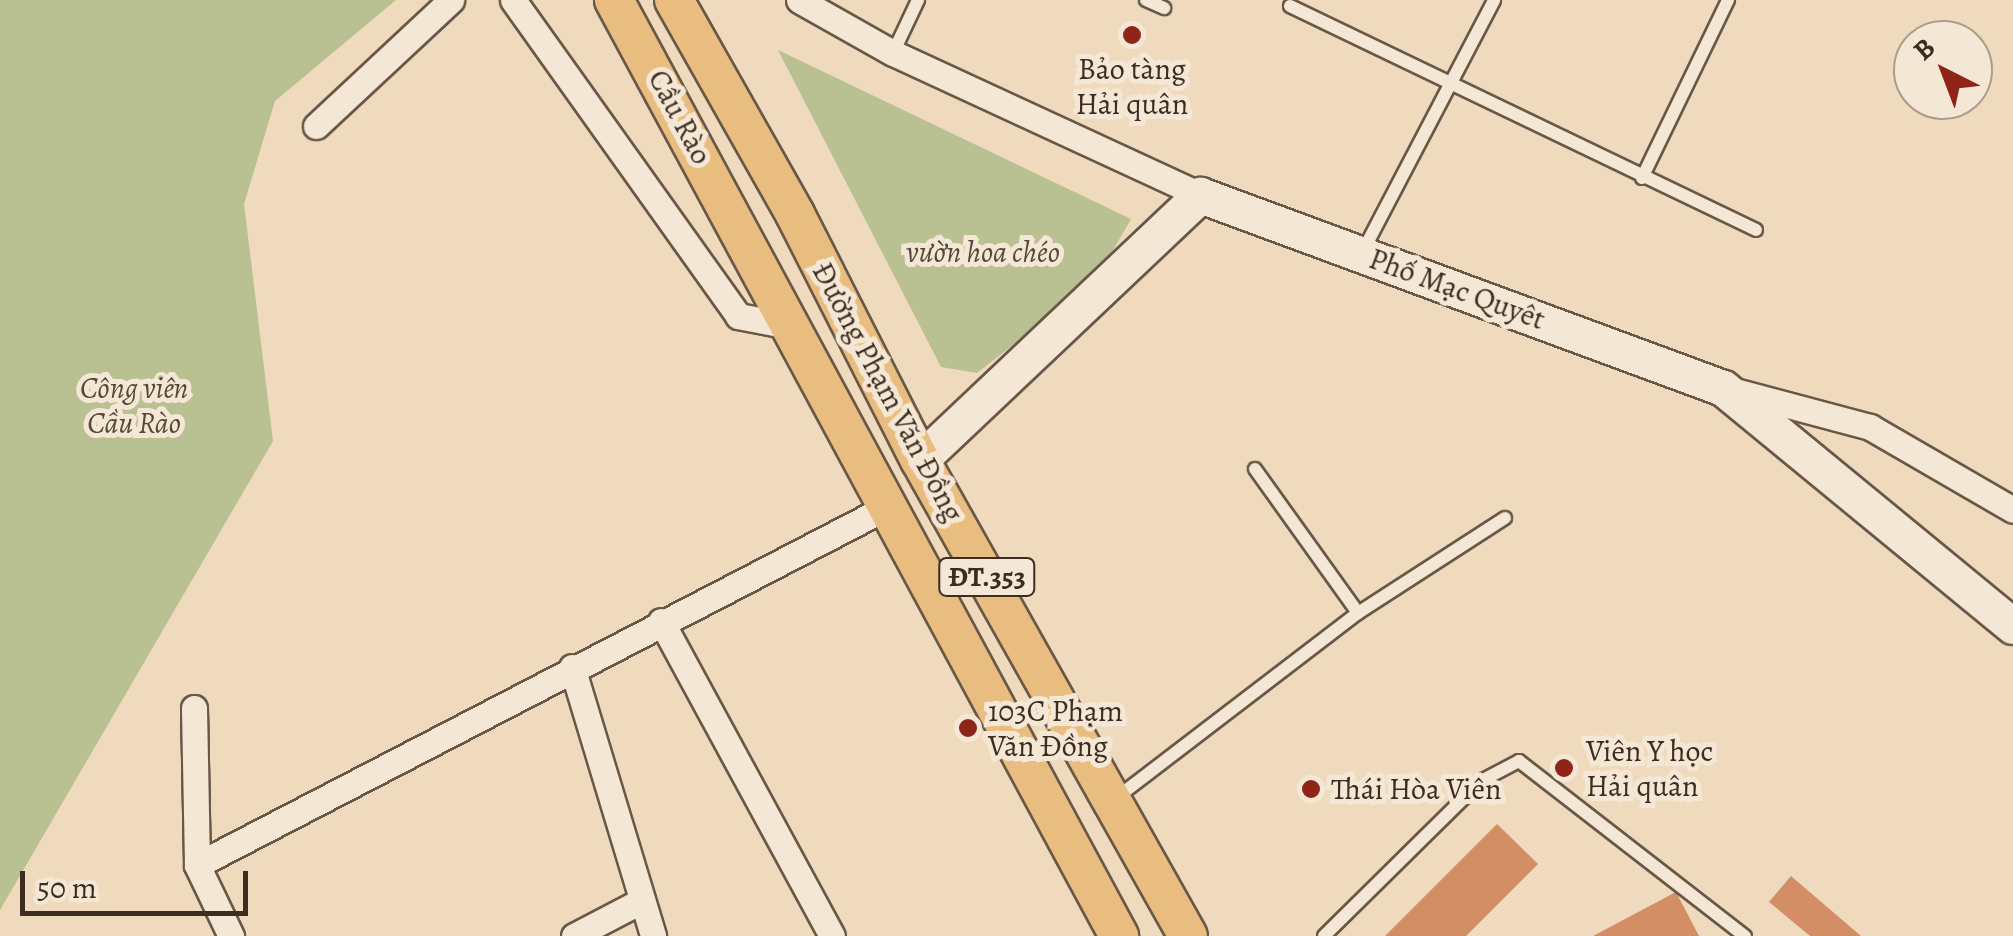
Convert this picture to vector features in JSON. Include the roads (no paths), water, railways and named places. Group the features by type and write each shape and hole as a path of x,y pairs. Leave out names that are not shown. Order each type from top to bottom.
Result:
{"main road":[{"name":"Cầu Rào","path":"614,0 742,235"},
{"name":"Cầu Rào","path":"674,0 796,214"},
{"name":"Đường Phạm Văn Đồng","path":"796,214 920,460 1188,936"},
{"name":"Đường Phạm Văn Đồng","path":"742,235 1119,936"}],"street":[{"path":"316,126 450,0"},
{"path":"513,0 738,316 790,326"},
{"path":"800,0 894,53 1200,196 920,460"},
{"name":"Phố Mạc Quyêt","path":"1200,196 1723,388 2013,626"},
{"path":"1723,388 1870,427 2013,510"},
{"path":"197,865 887,506"},
{"path":"660,622 832,936"},
{"path":"572,667 653,936"},
{"path":"194,708 197,865 232,936"},
{"path":"574,936 641,901"}],"lane":[{"path":"894,53 918,0"},
{"path":"1146,0 1164,8"},
{"path":"1362,254 1494,0"},
{"path":"1642,178 1728,0"},
{"path":"1290,6 1756,230"},
{"path":"1255,469 1358,613"},
{"path":"1114,799 1358,613 1505,518"},
{"path":"1324,936 1481,781 1519,761 1746,936"}],"place":[{"name":"Bảo tàng Hải quân","path":"1132,35"},
{"name":"103C Phạm Văn Đồng","path":"968,728"},
{"name":"Viên Y học Hải quân","path":"1564,768"},
{"name":"Thái Hòa Viên","path":"1311,789"}],"park label":[{"name":"vườn hoa chéo","path":"983,252"},
{"name":"Công viên Cầu Rào","path":"134,405"}]}
